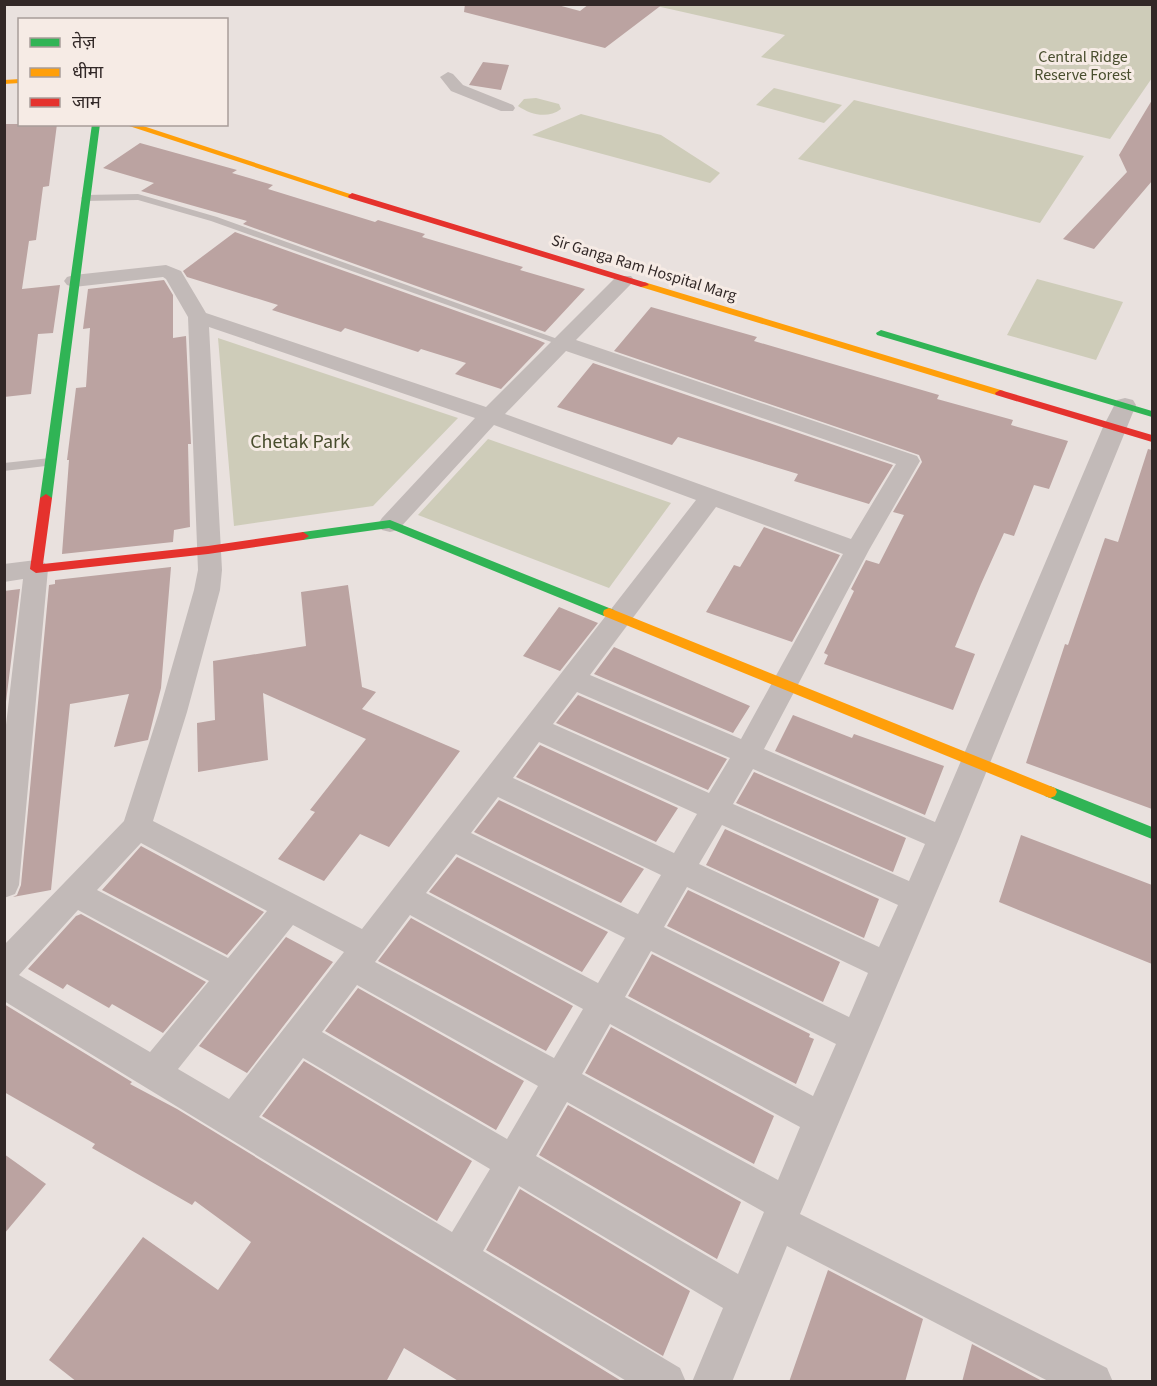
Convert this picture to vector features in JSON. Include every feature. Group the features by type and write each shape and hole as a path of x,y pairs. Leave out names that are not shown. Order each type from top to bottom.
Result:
{"street":[{"path":"448,77 457,88 507,108"},
{"path":"4,885 36,569 96,126"},
{"name":"Sir Ganga Ram Hospital Marg","path":"133,126 279,175 1120,416 1152,414"},
{"path":"4,968 137,827 173,712 207,590 210,570 207,550 198,317 174,275 166,271 74,281"},
{"path":"390,524 561,342 630,274"},
{"path":"198,317 490,416 857,550"},
{"name":"Sir Ganga Ram Hospital Marg","path":"870,330 1120,416 1152,439"},
{"path":"459,1257 786,686 857,550 909,461 561,342"},
{"path":"712,1382 821,1119 944,839 1120,416"},
{"path":"234,1121 711,496"},
{"path":"4,573 207,550 390,524 1152,833"},
{"path":"572,678 944,839"},
{"path":"534,728 918,899"},
{"path":"493,782 888,967"},
{"path":"137,827 289,907 360,957 782,1213 1093,1382"},
{"path":"451,837 858,1038"},
{"path":"75,893 232,977"},
{"path":"405,897 821,1119"},
{"path":"154,1073 289,907"},
{"path":"4,983 666,1382"},
{"path":"298,1037 745,1299"}],"lane":[{"path":"85,198 138,197 214,219 561,342"},
{"path":"4,467 50,462"}],"green space":[{"name":"Central Ridge Reserve Forest","path":"652,5 1152,5 1152,78 1110,139 761,57 785,35"},
{"path":"774,88 842,105 824,123 756,105"},
{"path":"536,98 559,104 561,109 551,114 540,115 518,106 524,99"},
{"path":"854,100 1084,156 1040,223 798,159"},
{"path":"581,114 661,135 720,173 710,183 532,135"},
{"path":"1037,279 1123,302 1096,360 1007,335"},
{"name":"Chetak Park","path":"218,338 458,418 373,506 234,526"},
{"path":"488,439 671,503 609,588 418,515"}],"building":[{"path":"465,4 554,4 580,11 589,4 663,4 605,48 464,12"},
{"path":"483,62 509,65 501,90 469,85"},
{"path":"1152,100 1152,181 1094,249 1063,239 1127,172 1119,155"},
{"path":"4,124 57,126 49,186 43,187 36,240 29,241 22,289 60,285 53,333 38,334 31,394 4,397"},
{"path":"140,143 237,170 232,173 273,185 268,189 375,222 378,220 425,234 422,237 523,267 520,270 585,289 545,332 243,224 247,221 141,191 154,183 103,168"},
{"path":"235,232 545,343 501,389 455,374 466,363 421,349 418,352 345,328 341,332 272,310 278,305 187,277 183,271"},
{"path":"164,280 173,295 173,338 186,336 191,444 188,444 190,527 174,530 173,542 62,554 69,460 67,460 76,388 86,387 90,328 83,329 88,289"},
{"path":"651,307 757,337 754,341 939,395 937,399 1013,420 1011,425 1068,441 1049,489 1034,485 1014,536 1004,533 981,584 955,647 975,654 953,710 824,664 828,655 824,653 854,591 851,589 866,560 879,564 904,515 893,512 922,462 919,455 614,351"},
{"path":"593,363 893,465 869,504 794,481 798,474 678,437 672,445 557,407"},
{"path":"1148,449 1152,450 1152,809 1026,763 1065,644 1068,645 1105,538 1118,542"},
{"path":"764,527 840,555 792,642 706,612 734,565 740,567"},
{"path":"171,567 161,688 148,740 114,747 129,694 70,704 51,890 13,897 17,895 21,885 49,585 55,584 55,580"},
{"path":"348,585 362,687 376,692 362,709 460,751 389,847 360,834 324,881 278,859 315,812 310,810 366,739 263,693 268,760 198,772 197,723 215,720 213,661 306,646 301,592"},
{"path":"20,589 4,718 4,591"},
{"path":"559,607 598,623 560,671 523,656"},
{"path":"614,647 750,706 733,733 594,674"},
{"path":"578,695 727,759 708,790 556,723"},
{"path":"793,715 852,738 854,734 944,766 925,815 775,751"},
{"path":"540,745 678,808 656,842 516,777"},
{"path":"754,772 906,838 893,872 736,803"},
{"path":"499,800 644,869 621,903 474,832"},
{"path":"725,829 879,899 864,938 706,865"},
{"path":"1021,835 1152,885 1152,964 999,902"},
{"path":"141,846 264,912 227,955 102,890"},
{"path":"457,857 608,932 582,972 429,892"},
{"path":"688,890 840,962 823,1002 667,926"},
{"path":"81,914 206,982 163,1033 112,1004 109,1008 67,984 63,989 28,969 76,916"},
{"path":"411,918 573,1006 546,1051 378,961"},
{"path":"286,937 333,962 247,1073 199,1046"},
{"path":"652,954 810,1034 809,1037 814,1039 796,1084 628,996"},
{"path":"358,988 524,1081 496,1130 325,1031"},
{"path":"4,1004 132,1082 130,1084 177,1109 623,1382 460,1382 404,1348 386,1382 77,1382 49,1360 143,1237 218,1290 251,1242 195,1201 192,1205 92,1148 95,1144 4,1092"},
{"path":"611,1027 774,1116 754,1164 585,1073"},
{"path":"304,1061 472,1161 437,1221 262,1116"},
{"path":"568,1105 741,1202 717,1259 539,1155"},
{"path":"4,1154 46,1184 4,1234"},
{"path":"520,1189 690,1291 663,1356 486,1250"},
{"path":"828,1270 923,1319 905,1382 789,1382"},
{"path":"972,1344 1044,1382 962,1382"}],"traffic: fast":[{"path":"46,498 96,126"},
{"path":"881,333 1152,414"},
{"path":"303,536 390,524 609,613"},
{"path":"1050,792 1152,833"}],"traffic: slow":[{"path":"4,82 18,81"},
{"path":"133,126 352,196"},
{"path":"644,285 1000,393"},
{"path":"609,613 1050,792"}],"traffic: jam":[{"path":"352,196 644,285"},
{"path":"1000,393 1152,439"},
{"path":"46,498 36,569 208,550 303,536"}]}
